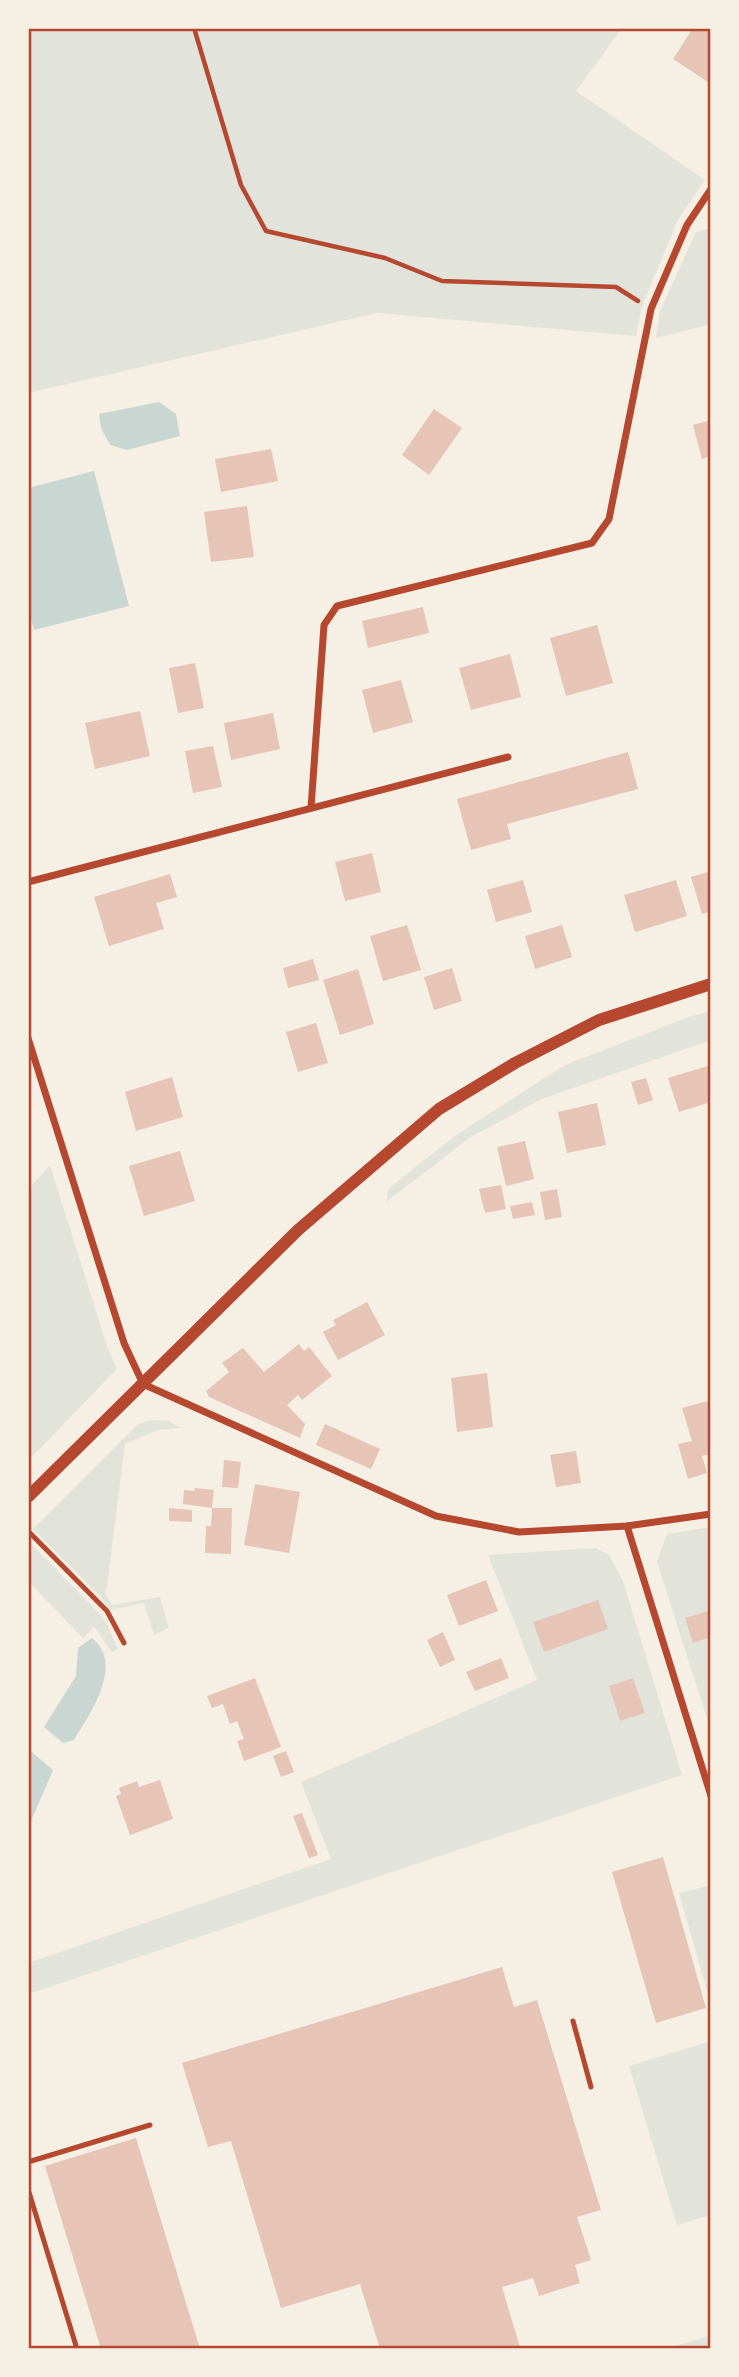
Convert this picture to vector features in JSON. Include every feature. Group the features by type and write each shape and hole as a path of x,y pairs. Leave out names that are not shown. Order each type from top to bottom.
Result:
{"street":[{"path":"310,808 324,625 337,606 592,543 609,519 651,309 687,225 711,189"},
{"path":"28,882 508,757"},
{"path":"28,1496 298,1230 439,1109 515,1063 599,1020 711,984"},
{"path":"28,1038 124,1343 144,1384 436,1516 519,1532 627,1526 711,1514"},
{"path":"627,1526 711,1796"}],"lane":[{"path":"28,1531 107,1611 124,1643"},
{"path":"573,2021 592,2087"},
{"path":"28,2162 150,2125"},
{"path":"28,2189 77,2349"}],"path":[{"path":"194,28 241,185 266,231 385,258 442,281 616,287 651,309"}],"shaded area":[{"path":"28,28 622,28 576,91 705,180 678,220 642,306 636,336 377,313 28,393"},
{"path":"711,228 711,324 656,338 660,311 696,232"},
{"path":"159,402 176,414 180,436 127,450 110,445 101,428 99,414"},
{"path":"94,471 129,606 34,630 28,607 28,488"},
{"path":"711,1011 711,1040 542,1099 471,1137 386,1202 389,1188 456,1135 565,1065"},
{"path":"50,1165 108,1349 117,1369 28,1461 28,1190"},
{"path":"152,1420 168,1421 181,1428 158,1430 125,1444 106,1594 112,1605 160,1597 169,1628 154,1635 144,1603 110,1610 101,1597 33,1529 138,1424"},
{"path":"711,1527 711,1731 657,1562 667,1534"},
{"path":"28,1541 97,1611 107,1624 118,1649 112,1652 94,1627 83,1638 28,1581"},
{"path":"596,1548 609,1555 623,1581 682,1775 28,1994 28,1963 331,1859 301,1782 537,1680 488,1555"},
{"path":"92,1638 101,1649 105,1661 105,1675 95,1703 74,1740 63,1743 44,1727 76,1676 78,1648"},
{"path":"28,1749 53,1770 28,1828"},
{"path":"707,1886 711,1901 711,2005 679,1893"},
{"path":"711,2041 711,2215 677,2225 629,2066"},
{"path":"711,2335 711,2349 666,2349"}],"building":[{"path":"693,28 711,28 711,84 673,59"},
{"path":"434,409 462,428 429,475 402,455"},
{"path":"711,420 711,456 702,459 693,425"},
{"path":"271,449 278,481 221,492 215,459"},
{"path":"247,506 254,557 211,562 204,512"},
{"path":"423,607 429,633 368,648 362,621"},
{"path":"597,625 613,683 566,696 550,638"},
{"path":"510,654 521,697 471,710 459,668"},
{"path":"195,663 204,708 178,713 169,668"},
{"path":"401,680 413,722 373,733 362,690"},
{"path":"140,711 150,756 95,769 85,723"},
{"path":"273,713 280,749 231,760 224,723"},
{"path":"213,746 222,787 193,793 185,751"},
{"path":"628,752 638,789 507,824 511,839 471,850 457,799"},
{"path":"372,853 381,892 345,901 335,862"},
{"path":"711,871 711,911 702,914 691,877"},
{"path":"170,874 177,897 156,903 164,929 109,946 94,897"},
{"path":"523,880 532,912 496,922 487,890"},
{"path":"676,880 687,916 635,932 624,895"},
{"path":"407,925 421,970 383,981 370,936"},
{"path":"562,925 572,957 535,969 525,936"},
{"path":"313,959 319,980 288,988 283,968"},
{"path":"452,968 462,1001 434,1010 424,977"},
{"path":"358,969 374,1024 340,1035 323,980"},
{"path":"316,1023 328,1063 298,1072 286,1032"},
{"path":"711,1065 711,1102 679,1112 668,1078"},
{"path":"172,1077 183,1117 136,1131 125,1092"},
{"path":"646,1078 653,1100 638,1105 631,1082"},
{"path":"597,1103 606,1145 567,1153 558,1112"},
{"path":"525,1141 534,1179 506,1186 497,1147"},
{"path":"180,1151 195,1201 144,1216 129,1166"},
{"path":"501,1185 506,1209 485,1213 479,1189"},
{"path":"557,1189 562,1217 545,1220 540,1192"},
{"path":"532,1202 535,1215 513,1219 510,1206"},
{"path":"367,1302 385,1335 338,1360 323,1332 336,1325 333,1320"},
{"path":"299,1344 304,1351 309,1347 332,1376 302,1400 298,1395 287,1405 305,1424 300,1438 209,1397 206,1391 229,1372 222,1363 243,1348 264,1372"},
{"path":"487,1373 493,1427 457,1432 451,1378"},
{"path":"711,1400 711,1454 702,1456 707,1473 688,1479 678,1444 692,1441 682,1408"},
{"path":"325,1424 380,1449 371,1469 316,1445"},
{"path":"576,1451 581,1483 556,1487 550,1455"},
{"path":"224,1460 241,1462 238,1488 222,1487"},
{"path":"255,1484 300,1492 289,1553 244,1545"},
{"path":"195,1488 214,1490 212,1508 183,1504 184,1490 194,1491"},
{"path":"169,1508 192,1510 192,1522 169,1521"},
{"path":"212,1508 232,1508 231,1554 205,1553 206,1526 211,1526"},
{"path":"486,1580 498,1611 459,1626 447,1595"},
{"path":"598,1600 608,1629 544,1652 533,1622"},
{"path":"711,1610 711,1637 693,1643 685,1618"},
{"path":"443,1632 455,1660 440,1667 427,1640"},
{"path":"501,1658 509,1678 475,1691 466,1672"},
{"path":"255,1678 281,1747 244,1761 237,1741 244,1739 237,1721 230,1724 223,1704 212,1708 207,1696"},
{"path":"633,1678 645,1713 620,1721 609,1686"},
{"path":"286,1751 294,1772 281,1777 273,1756"},
{"path":"160,1780 173,1819 130,1835 116,1796 121,1794 119,1788 137,1781 139,1787"},
{"path":"302,1813 318,1855 309,1858 293,1816"},
{"path":"663,1857 706,2008 656,2023 612,1872"},
{"path":"502,1967 514,2007 537,2000 601,2210 577,2217 591,2260 575,2265 580,2283 539,2296 533,2278 502,2287 520,2347 514,2349 380,2349 360,2284 281,2308 231,2141 208,2147 182,2063"},
{"path":"136,2138 200,2349 101,2349 45,2166"}]}
